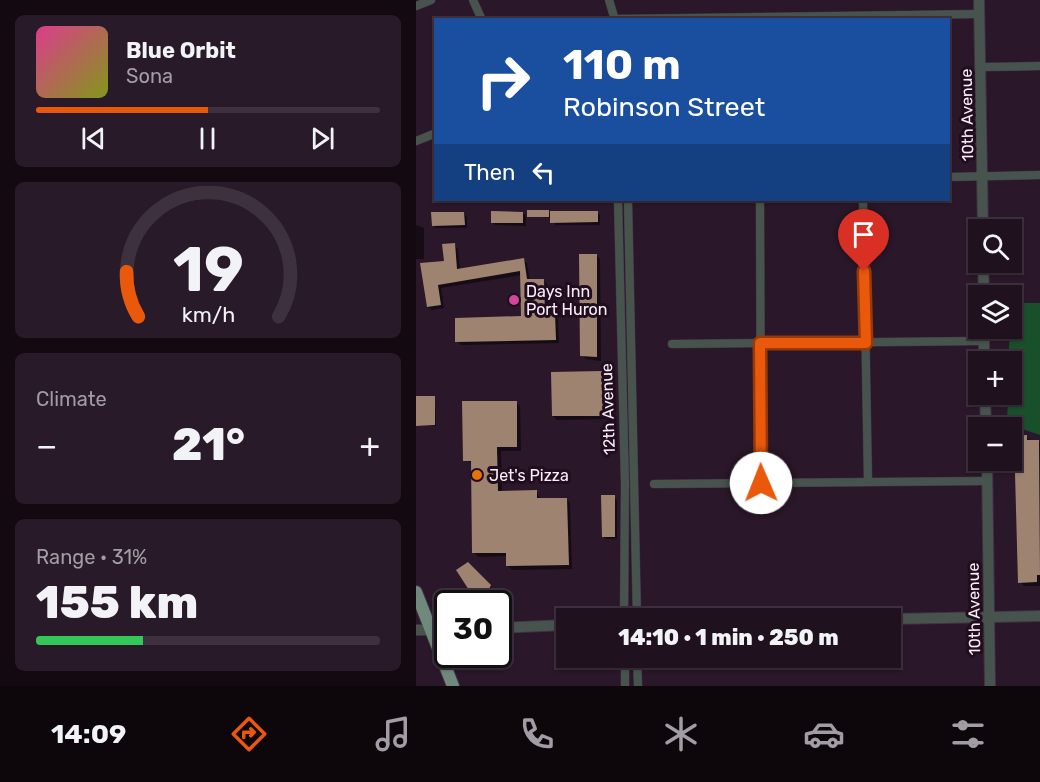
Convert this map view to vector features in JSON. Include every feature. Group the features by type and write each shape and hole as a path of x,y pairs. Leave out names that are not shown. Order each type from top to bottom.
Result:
{"main road":[{"path":"416,592 453,686"}],"street":[{"path":"416,6 431,0"},
{"path":"473,0 481,18"},
{"path":"609,0 615,18"},
{"name":"10th Avenue","path":"980,0 983,219"},
{"path":"742,18 861,18 980,14"},
{"path":"981,67 1040,66"},
{"path":"416,141 434,134"},
{"path":"950,177 1040,176"},
{"name":"12th Avenue","path":"618,201 624,484 624,608"},
{"name":"12th Avenue","path":"628,201 636,608"},
{"path":"760,201 761,483"},
{"path":"863,201 868,482"},
{"path":"672,344 984,341 984,351"},
{"name":"10th Avenue","path":"988,471 990,686"},
{"path":"654,484 988,481"},
{"path":"901,619 1040,616"},
{"path":"512,627 556,625"},
{"path":"416,630 434,631"},
{"path":"625,668 625,686"},
{"path":"637,668 638,686"}],"green space":[{"path":"1022,303 1040,303 1040,435 1022,429 1022,417 1007,417 1008,405 1022,405 1022,351 1009,351 1010,339 1022,339"}],"building":[{"path":"527,210 549,210 549,217 527,217"},
{"path":"491,211 523,212 523,223 491,223"},
{"path":"550,211 598,211 598,222 550,223"},
{"path":"431,212 464,212 465,225 432,226"},
{"path":"455,243 457,269 524,258 527,279 544,279 545,314 555,313 556,340 455,342 455,318 521,316 520,271 438,285 441,305 427,307 420,263 444,261 442,244"},
{"path":"579,254 597,254 597,357 580,356"},
{"path":"602,371 603,416 552,416 551,372"},
{"path":"416,396 435,396 435,425 416,426"},
{"path":"462,401 517,401 517,447 497,447 498,491 537,490 537,498 567,498 569,565 506,566 506,553 472,553 471,461 463,461"},
{"path":"1022,435 1027,435 1027,440 1039,440 1040,575 1037,575 1037,582 1018,583 1015,471 1022,471"},
{"path":"601,495 615,495 615,537 602,537"},
{"path":"468,562 491,585 489,590 469,590 456,570"}],"place":[{"name":"Days Inn Port Huron","path":"514,300"},
{"name":"Jet's Pizza","path":"477,475"}],"route":[{"path":"761,483 760,343 866,343 864,271"}]}
